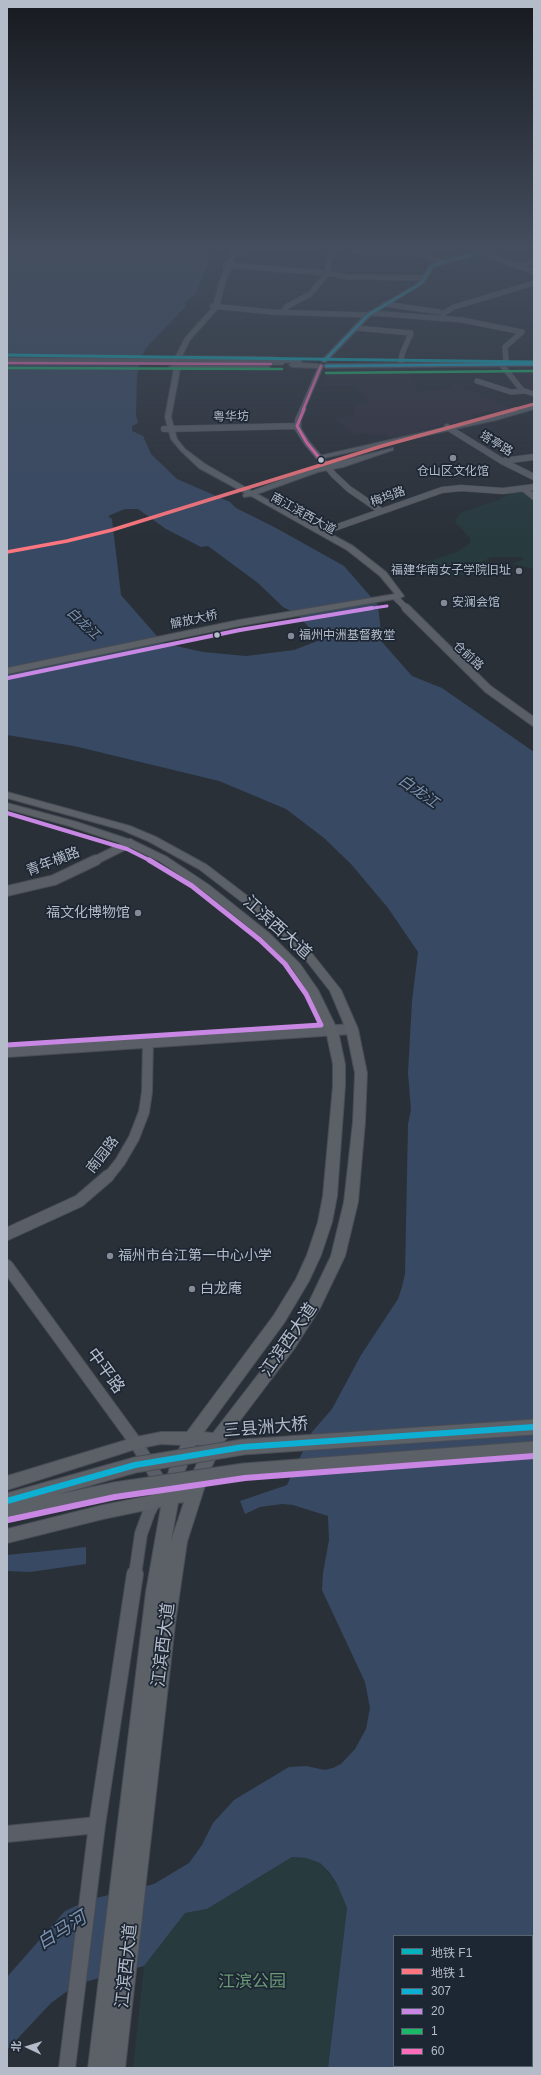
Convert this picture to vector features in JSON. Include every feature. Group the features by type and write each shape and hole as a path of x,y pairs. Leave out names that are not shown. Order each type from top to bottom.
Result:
{"main road":[{"name":"南江滨西大道","path":"180,348 163,415 172,446 186,459 204,472 323,532 350,548 379,571 393,598"},
{"path":"322,364 337,348"},
{"path":"176,358 270,359 298,363"},
{"path":"7,362 298,363"},
{"path":"7,362 282,362 322,364 534,362"},
{"path":"322,364 401,362 504,363"},
{"path":"174,367 272,367 298,363"},
{"path":"320,458 447,427 456,428 534,408"},
{"path":"249,494 327,467 336,462 398,443 427,432"},
{"path":"327,467 340,465 410,443 427,432"},
{"path":"357,455 367,447"},
{"name":"南江滨西大道","path":"249,494 348,553 385,584 393,598"},
{"name":"解放大桥","path":"7,671 239,623 393,598"},
{"name":"江滨西大道","path":"7,795 130,830 171,848 210,872 274,922 309,955 335,990 352,1029 360,1065 360,1104 352,1202 338,1256 315,1304 292,1341 217,1439 208,1456 181,1536 172,1583 140,1847 107,2064"},
{"name":"江滨西大道","path":"7,806 74,824 130,843 163,859 196,880 277,947 296,966 312,990 332,1031 338,1054 339,1086 332,1181 328,1208 320,1238 305,1275 289,1304 192,1437 166,1492 121,1856 107,2064"},
{"name":"三县洲大桥","path":"7,1501 135,1465 243,1447 534,1427"},
{"path":"7,1482 136,1443 161,1438 192,1437 217,1439"},
{"path":"7,1513 114,1490 244,1470 436,1454 534,1449"},
{"path":"7,1536 154,1502 166,1492 195,1493"}],"street":[{"path":"401,362 405,348"},
{"path":"505,348 504,363 524,391"},
{"path":"322,364 297,426 307,443 327,467 350,489 381,511"},
{"path":"477,382 511,392 524,391 534,394"},
{"name":"粤华坊","path":"167,429 297,426"},
{"name":"塔亭路","path":"447,427 502,461 534,477"},
{"path":"502,461 534,457"},
{"name":"梅坞路","path":"323,532 446,489 503,491 534,488"},
{"path":"524,489 534,497"},
{"name":"仓前路","path":"393,598 493,687 534,716"},
{"name":"仓前路","path":"393,598 488,689 534,722"},
{"name":"青年横路","path":"7,891 34,886 54,880 130,843"},
{"path":"7,1052 352,1029"},
{"name":"南园路","path":"7,1234 79,1201 103,1182 120,1162 134,1138 144,1112 148,1092 148,1042"},
{"name":"中平路","path":"7,1266 136,1443 166,1492"},
{"path":"67,2068 97,1825 141,1534 154,1502"},
{"path":"7,1834 97,1825"}],"shaded area":[{"path":"534,368 534,389 528,389 507,369"},
{"path":"408,369 417,393 451,387 450,384 455,382 466,385 462,387 513,409 496,413 492,411 471,415 475,419 435,427 393,439 385,434 370,435 367,433 355,435 335,418 354,416 355,405 369,402 356,385 321,386 327,375 337,371"}],"green space":[{"path":"525,492 534,499 534,569 512,564 524,559 521,557 491,557 481,563 494,569 452,577 429,571 434,566 425,563 459,551 470,543 470,538 455,522 460,513 499,500 512,493"},
{"name":"江滨公园","path":"292,1857 306,1858 320,1863 337,1884 347,1908 328,2068 133,2068 144,1966 185,1913 207,1909"}],"water":[{"path":"7,348 147,348 142,356 137,375 136,416 138,423 132,426 132,431 143,436 151,454 177,479 230,502 236,508 276,528 344,566 378,605 382,642 412,676 442,688 534,752 534,2068 328,2068 347,1908 337,1884 329,1872 320,1863 306,1858 292,1857 207,1909 185,1913 144,1966 77,1984 51,2003 7,2050 7,1977 65,1911 88,1900 154,1884 189,1863 202,1845 213,1823 234,1800 289,1767 306,1766 325,1770 341,1764 355,1749 366,1729 370,1708 365,1682 322,1590 323,1573 329,1540 328,1516 293,1505 282,1504 260,1507 245,1514 240,1501 287,1485 312,1432 332,1409 361,1355 398,1299 405,1274 408,1124 411,1110 408,1073 412,1001 418,952 388,908 351,864 324,838 286,809 219,781 74,746 7,735","holes":["125,509 138,509 166,529 201,547 208,546 258,583 283,607 297,614 320,640 294,650 246,656 203,652 163,643 121,595 112,519 108,516"]},
{"path":"86,1547 86,1564 30,1572 7,1571 7,1555"}],"metro line":[{"name":"F1","path":"7,355 534,362"},
{"name":"1","path":"7,552 67,541 112,530 382,446 534,404"}],"transit line":[{"name":"307","path":"324,361 337,348"},
{"name":"60","path":"7,363 271,364"},
{"name":"307","path":"326,366 534,364"},
{"name":"60","path":"321,366 297,426 307,443 321,460"},
{"name":"1","path":"7,368 282,369"},
{"name":"1","path":"326,373 534,371"},
{"name":"20","path":"8,678 240,630 387,606"},
{"name":"20","path":"7,813 127,849 160,865 192,886 260,940 285,964 306,994 321,1025 7,1045"},
{"name":"307","path":"7,1501 135,1465 243,1447 534,1427"},
{"name":"20","path":"8,1520 115,1497 245,1478 534,1456"}],"place":[{"name":"仓山区文化馆","path":"453,458"},
{"name":"福建华南女子学院旧址","path":"519,571"},
{"name":"安澜会馆","path":"444,603"},
{"name":"福州中洲基督教堂","path":"291,636"},
{"name":"福文化博物馆","path":"138,913"},
{"name":"福州市台江第一中心小学","path":"110,1256"},
{"name":"白龙庵","path":"192,1289"}],"water label":[{"name":"白龙江","path":"83,624"},
{"name":"白龙江","path":"418,792"},
{"name":"白马河","path":"62,1931"}]}
